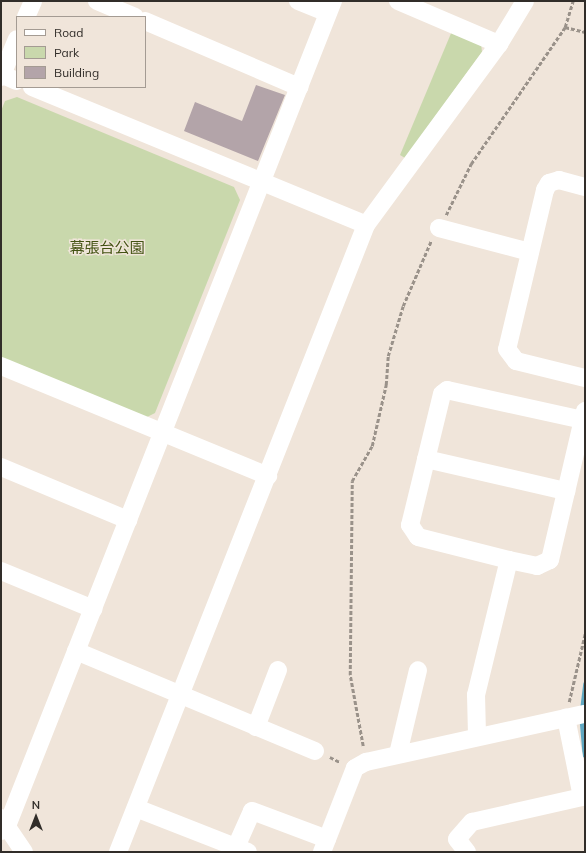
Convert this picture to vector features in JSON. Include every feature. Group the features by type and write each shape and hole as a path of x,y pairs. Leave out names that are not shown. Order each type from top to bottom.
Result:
{"street":[{"path":"26,16 33,1"},
{"path":"97,1 133,16"},
{"path":"24,852 3,825 93,609 330,7 298,1"},
{"path":"398,1 499,44"},
{"path":"118,852 366,225 499,44 525,1"},
{"path":"146,21 299,87"},
{"path":"5,76 16,42"},
{"path":"34,88 260,183 366,225"},
{"path":"585,187 559,180 549,183 530,252 508,354 516,361 585,378"},
{"path":"439,228 530,252"},
{"path":"1,366 268,476"},
{"path":"448,390 584,415 550,560 537,566 418,537 410,525 442,394 448,390"},
{"path":"426,459 566,491"},
{"path":"1,468 128,520"},
{"path":"477,735 476,695 509,560"},
{"path":"1,571 93,609"},
{"path":"76,651 315,751"},
{"path":"256,727 278,670"},
{"path":"398,754 418,670"},
{"path":"136,808 242,850 252,811 325,845 361,765 398,754 477,735 585,714"},
{"path":"467,852 457,839 472,822 582,797 566,718"}],"path":[{"path":"315,751 361,765 350,675 352,481 372,446 386,385 388,356 403,306 423,253 439,228 471,164 565,27 573,1"},
{"path":"565,27 585,32"},
{"path":"566,718 585,634"}],"green space":[{"path":"452,31 481,43 482,52 405,158 400,155"},
{"name":"幕張台公園","path":"17,97 234,187 240,200 155,413 145,418 1,357 1,111 5,101"}],"building":[{"path":"256,85 285,95 258,161 184,131 195,102 242,121"}],"waterway":[{"path":"582,710 585,684"},
{"path":"582,719 585,755"}]}
